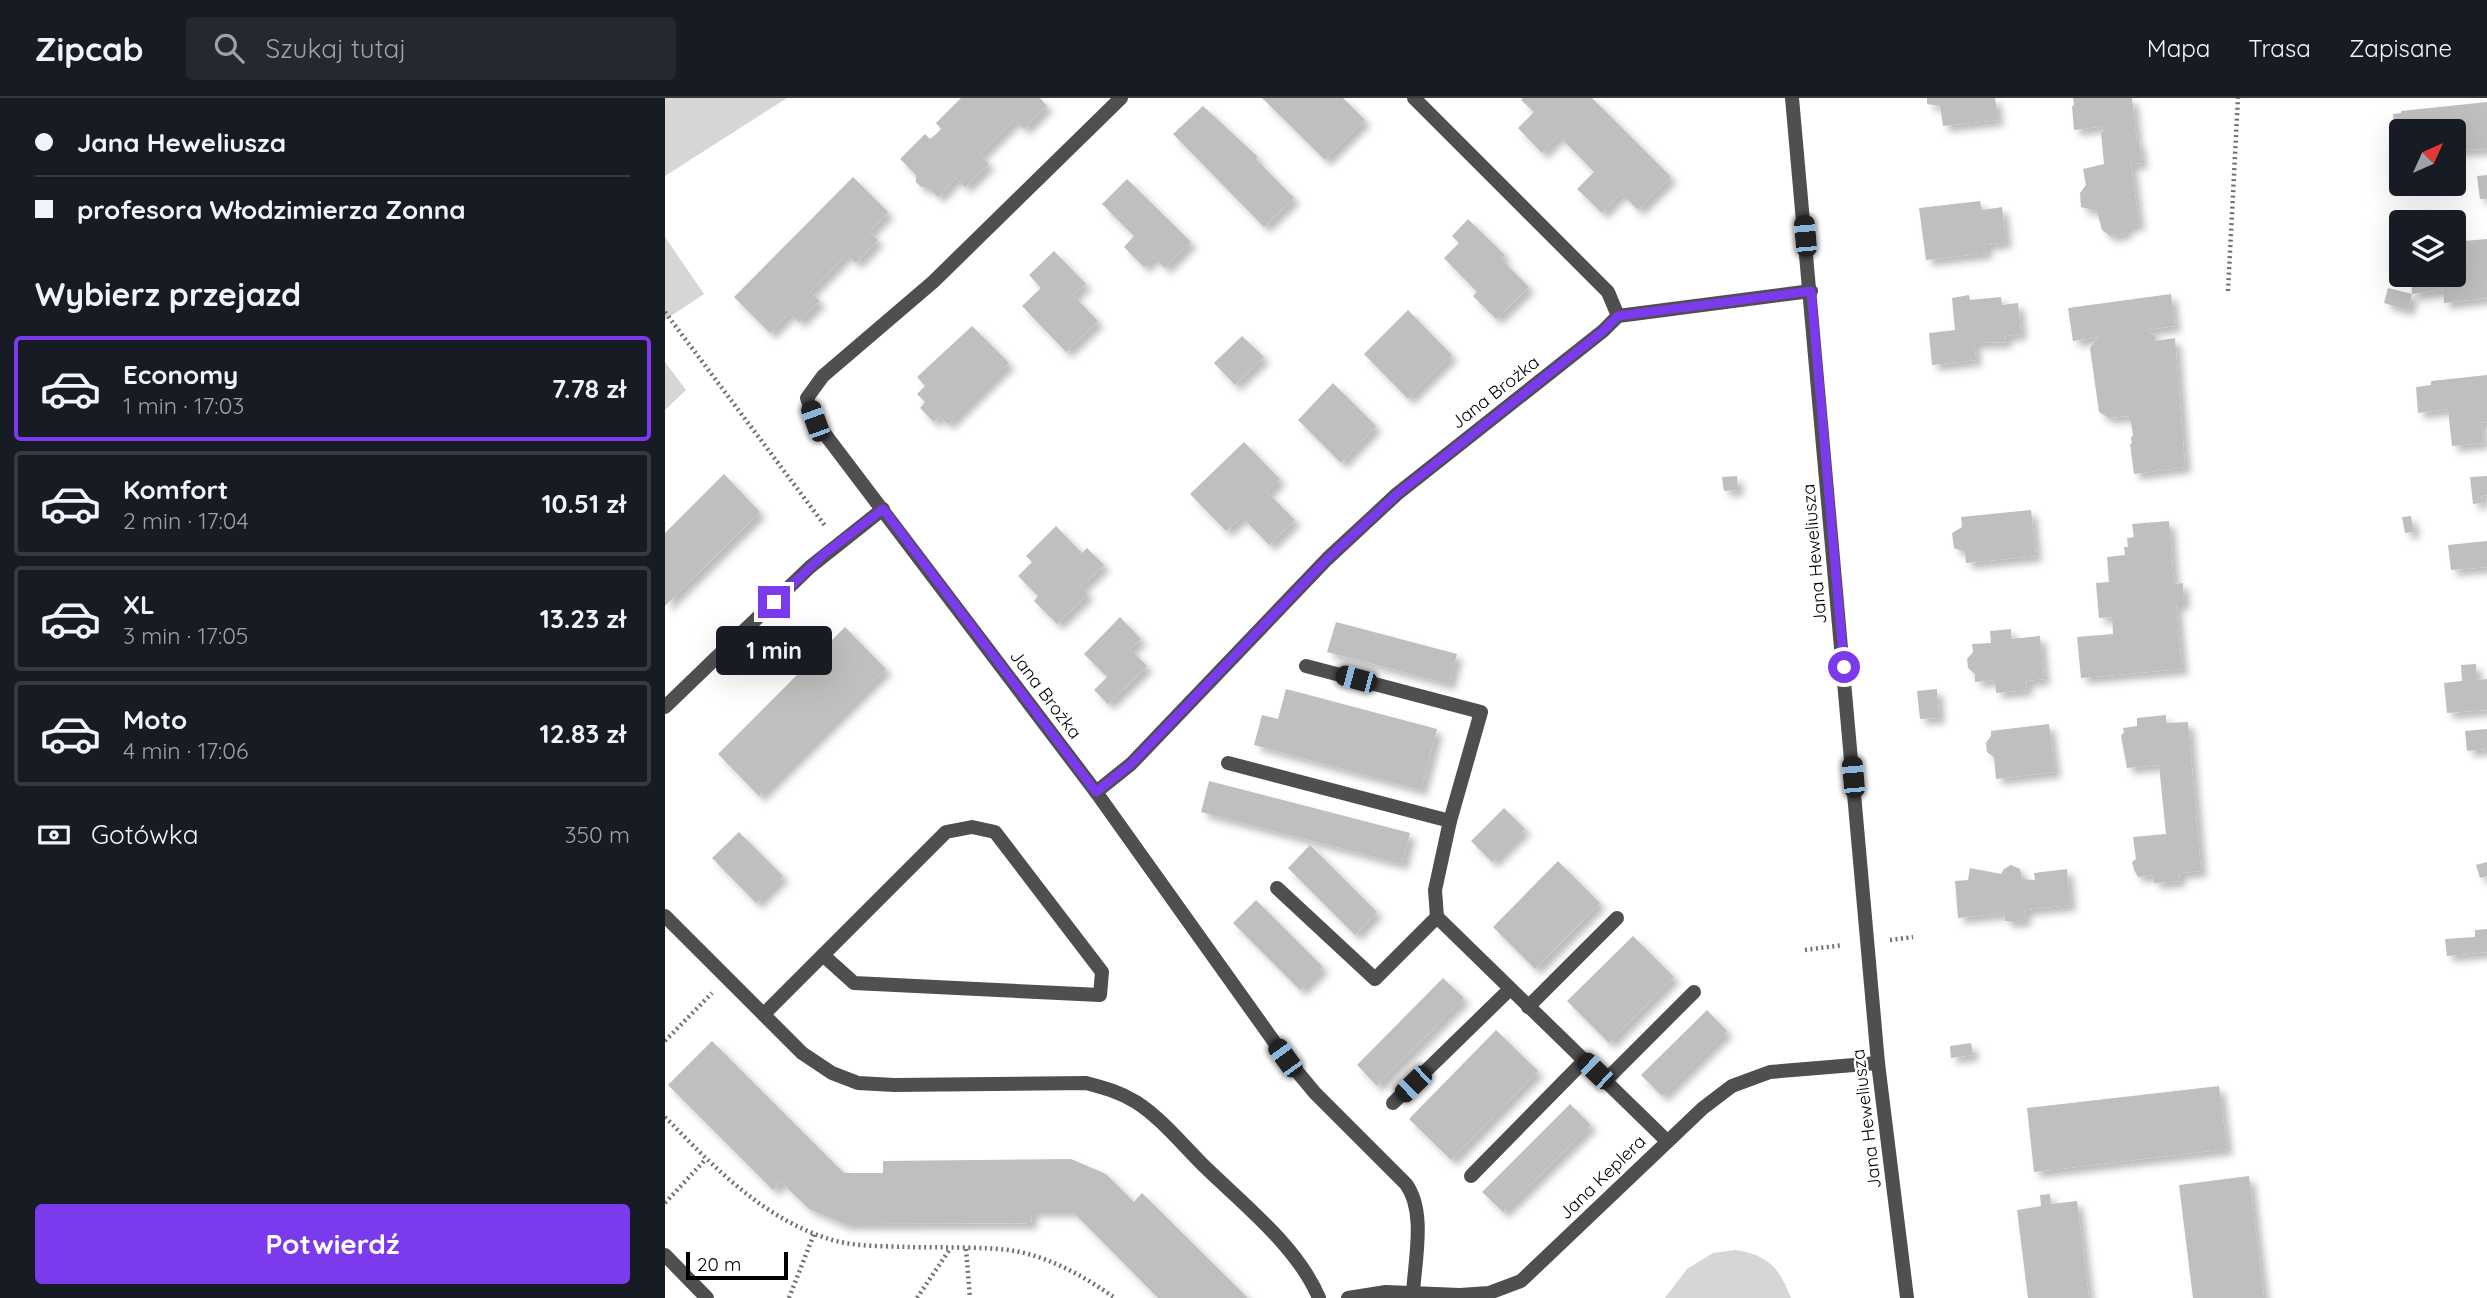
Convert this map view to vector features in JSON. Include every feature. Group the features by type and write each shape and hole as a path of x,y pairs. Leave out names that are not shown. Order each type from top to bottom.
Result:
{"street":[{"name":"Jana Brożka","path":"1121,98 933,282 823,376 807,398 815,421 1096,792 1131,764 1327,559 1397,494 1603,331 1618,316"},
{"path":"1414,98 1608,292 1618,316 1811,291"},
{"name":"Jana Heweliusza","path":"1792,98 1878,1063 1907,1298"},
{"path":"665,708 810,567 883,509"},
{"path":"1306,666 1481,712 1450,821 1435,890 1437,917 1667,1141"},
{"path":"1229,763 1450,821"},
{"path":"1096,792 1285,1058 1315,1093 1415,1195 1418,1214 1413,1293"},
{"path":"764,1014 946,832 972,827 995,832 1103,972 1100,995 854,983 824,956"},
{"path":"1276,887 1375,979 1437,917"},
{"path":"665,915 802,1053 832,1073 858,1083 894,1085 1086,1083 1115,1090 1139,1103 1293,1254 1312,1280 1319,1298"},
{"path":"1528,1007 1617,918"},
{"path":"1393,1103 1510,989"},
{"path":"1605,1081 1694,992"},
{"path":"1471,1176 1584,1060"},
{"name":"Jana Keplera","path":"1348,1298 1385,1292 1489,1293 1521,1281 1667,1141 1732,1086 1770,1072 1878,1063"},
{"path":"665,1255 707,1298"}],"path":[{"path":"2228,290 2238,98"},
{"path":"665,312 838,544"},
{"path":"665,1041 727,978"},
{"path":"665,1117 706,1159 755,1202 796,1227 832,1240 876,1246 1014,1251 1053,1262 1089,1280 1115,1298"},
{"path":"665,1203 706,1159"},
{"path":"789,1298 814,1234"},
{"path":"917,1298 951,1249"},
{"path":"966,1249 970,1298"}],"shaded area":[{"path":"665,98 787,98 665,176"},
{"path":"665,237 704,294 665,320"},
{"path":"665,362 686,390 665,410"},
{"path":"1735,1250 1756,1255 1771,1264 1782,1278 1791,1298 1665,1298 1687,1269 1713,1253"}],"building":[{"path":"961,98 1040,98 1047,106 1024,129 1015,120 980,155 989,164 965,187 956,178 938,197 929,188 921,187 916,182 916,175 900,159 925,134 930,139 941,129 936,123"},
{"path":"1262,98 1343,98 1365,120 1325,160"},
{"path":"1592,98 1671,177 1638,210 1621,193 1602,213 1577,189 1594,172 1559,136 1542,153 1518,128 1534,112 1521,100"},
{"path":"1927,98 1995,98 1998,120 1943,126 1940,106 1927,104"},
{"path":"2073,98 2132,98 2142,163 2131,164 2139,224 2129,226 2123,234 2110,236 2102,230 2097,211 2081,207 2080,193 2086,185 2083,169 2104,164 2101,132 2105,131 2105,126 2074,130"},
{"path":"2487,102 2487,149 2466,150 2466,119 2394,119 2393,114"},
{"path":"1203,106 1258,157 1256,159 1294,198 1264,227 1173,134"},
{"path":"2487,175 2487,199 2480,199 2477,176"},
{"path":"853,177 888,212 869,232 878,240 856,263 847,254 810,292 820,301 799,322 790,313 770,333 734,297"},
{"path":"1127,179 1191,242 1165,268 1154,257 1144,267 1124,247 1134,236 1102,204"},
{"path":"1980,201 1982,210 2002,207 2006,242 1985,245 1987,253 1926,260 1919,208"},
{"path":"1468,219 1505,255 1501,259 1529,287 1496,319 1473,296 1477,292 1444,258 1459,243 1452,236"},
{"path":"2487,239 2487,298 2444,303 2443,290 2412,294 2412,287 2466,287 2466,241"},
{"path":"1054,251 1086,284 1073,295 1098,321 1066,352 1022,306 1041,288 1029,275"},
{"path":"2388,288 2412,294 2408,310 2384,303"},
{"path":"2171,294 2175,326 2146,330 2155,336 2155,341 2175,338 2185,467 2134,474 2130,444 2133,435 2131,422 2127,416 2109,418 2099,412 2090,348 2098,337 2073,341 2068,308"},
{"path":"1969,295 1970,300 2001,297 2002,305 2018,303 2021,334 2005,336 2006,342 1974,343 1976,360 1932,365 1929,333 1955,330 1952,298"},
{"path":"1408,310 1452,355 1408,399 1364,354"},
{"path":"972,326 1009,363 948,424 939,416 934,422 920,408 925,402 917,394 925,386 917,377"},
{"path":"1242,336 1264,357 1235,385 1214,363"},
{"path":"2487,375 2487,422 2481,423 2484,443 2452,446 2448,409 2418,413 2416,387 2431,385 2431,381"},
{"path":"1333,383 1376,426 1341,463 1298,420"},
{"path":"1244,442 1280,479 1267,492 1295,520 1269,545 1242,517 1226,531 1190,494"},
{"path":"724,474 760,512 665,606 665,533"},
{"path":"1737,476 1738,490 1724,491 1722,477"},
{"path":"2487,476 2487,495 2481,496 2482,503 2473,504 2470,477"},
{"path":"2031,510 2036,556 1966,563 1965,552 1954,548 1952,533 1962,527 1961,517"},
{"path":"2411,516 2414,532 2405,533 2402,517"},
{"path":"2169,521 2174,584 2183,583 2184,604 2176,604 2182,669 2081,678 2077,637 2113,634 2112,617 2099,618 2096,583 2109,582 2107,557 2125,555 2127,538 2134,537 2132,524"},
{"path":"1056,526 1082,553 1087,548 1104,565 1081,587 1088,594 1057,624 1034,601 1038,596 1018,576 1032,562 1026,556"},
{"path":"2487,541 2487,567 2451,570 2448,545"},
{"path":"1120,617 1141,639 1130,649 1147,666 1108,704 1094,690 1107,677 1084,654"},
{"path":"1336,622 1457,654 1449,684 1327,652"},
{"path":"845,627 886,669 759,796 718,754"},
{"path":"2011,629 2011,639 2040,636 2044,679 2026,681 2027,690 1996,693 1995,680 1975,682 1975,674 1968,668 1967,659 1973,652 1972,644 1991,643 1990,631"},
{"path":"2476,664 2477,680 2487,679 2487,710 2447,713 2444,683 2462,681 2461,665"},
{"path":"1286,689 1437,729 1421,790 1254,745 1262,715 1278,719"},
{"path":"1937,689 1939,718 1920,719 1917,691"},
{"path":"2166,715 2166,723 2188,722 2201,871 2179,873 2180,881 2154,883 2153,875 2138,877 2134,870 2132,862 2136,859 2133,837 2166,834 2159,765 2127,768 2121,736 2123,728 2137,726 2137,718"},
{"path":"2049,724 2055,772 1996,779 1994,757 1987,752 1986,743 1991,731"},
{"path":"2487,729 2487,755 2485,749 2467,751 2465,731"},
{"path":"1209,781 1410,833 1402,864 1201,812"},
{"path":"1504,808 1525,829 1492,862 1471,841"},
{"path":"739,832 783,876 756,903 712,858"},
{"path":"1310,845 1377,912 1355,935 1288,868"},
{"path":"1558,861 1600,903 1535,969 1493,927"},
{"path":"2487,862 2487,876 2480,878 2476,865"},
{"path":"2011,865 2020,869 2022,879 2035,880 2034,873 2067,869 2070,905 2024,910 2026,919 2016,922 2005,921 2004,913 1958,918 1955,881 1968,880 1970,868 2001,874"},
{"path":"1256,900 1323,967 1300,990 1233,923"},
{"path":"2487,929 2487,952 2447,956 2445,939 2475,937 2475,930"},
{"path":"1633,936 1674,977 1609,1043 1567,1001"},
{"path":"1443,978 1464,998 1377,1086 1357,1065"},
{"path":"1707,1010 1727,1031 1662,1096 1641,1075"},
{"path":"1496,1030 1538,1071 1451,1160 1409,1119"},
{"path":"712,1041 844,1173 883,1173 883,1161 1071,1159 1106,1174 1134,1202 1142,1193 1248,1298 1158,1298 1072,1211 1032,1211 1031,1223 845,1224 809,1209 781,1182 773,1190 668,1085"},
{"path":"1971,1043 1973,1055 1951,1058 1950,1046"},
{"path":"2219,1086 2227,1149 2034,1172 2027,1108"},
{"path":"1570,1104 1591,1125 1503,1212 1482,1192"},
{"path":"2249,1176 2264,1298 2193,1298 2179,1185"},
{"path":"2050,1194 2051,1204 2077,1201 2089,1298 2028,1298 2017,1210 2041,1206 2040,1195"}],"route":[{"path":"774,602 823,555 883,509 1096,792 1131,764 1327,559 1397,494 1603,331 1618,316 1811,291 1844,667"}]}
